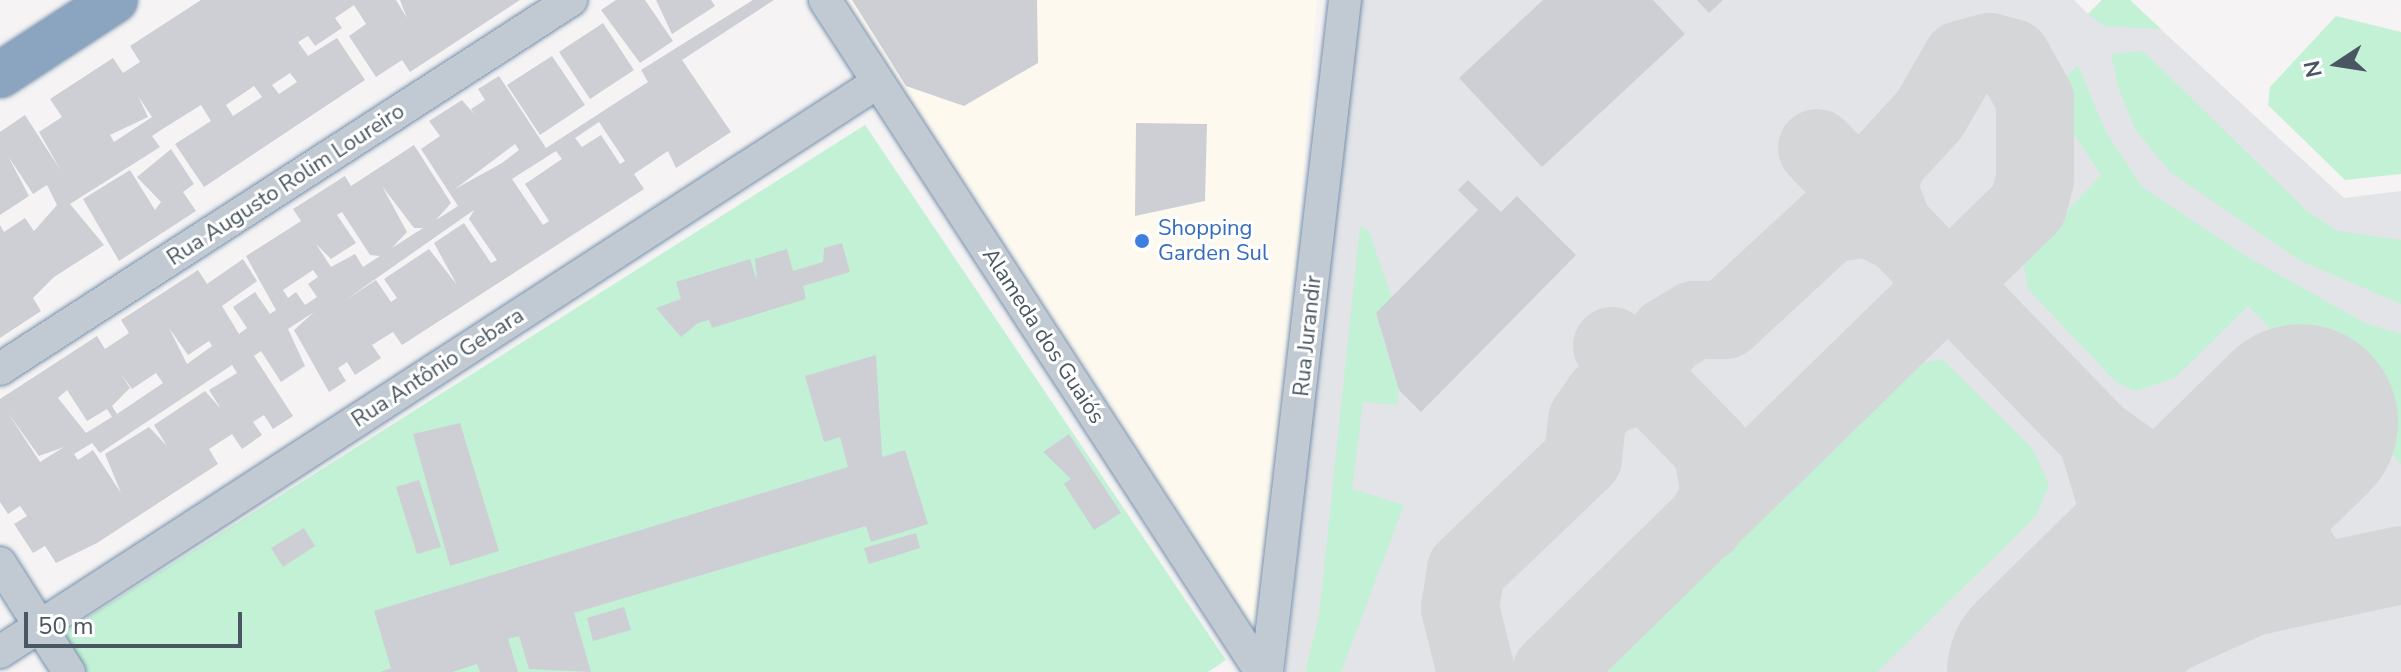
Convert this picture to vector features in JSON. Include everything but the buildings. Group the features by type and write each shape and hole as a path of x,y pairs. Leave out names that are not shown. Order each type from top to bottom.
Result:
{"highway":[{"path":"0,75 115,0"}],"street":[{"name":"Rua Augusto Rolim Loureiro","path":"0,369 571,0"},
{"name":"Alameda dos Guaiós","path":"825,0 1261,672"},
{"name":"Rua Jurandir","path":"1267,672 1345,0"},
{"name":"Rua Antônio Gebara","path":"0,652 877,83"},
{"path":"0,563 69,672"}],"shaded area":[{"name":"Shopping Garden Sul","path":"836,0 1317,0 1266,646 1073,377"},
{"path":"1358,0 2074,0 2088,14 2102,0 2129,0 2344,198 2401,191 2401,672 1285,672"}],"green space":[{"path":"2102,0 2130,0 2161,29 2104,26 2088,14"},
{"path":"2336,16 2401,32 2401,174 2345,180 2268,105 2270,87"},
{"path":"2143,51 2307,211 2338,231 2401,240 2401,304 2301,261 2170,172 2135,129 2118,87 2111,54"},
{"path":"2078,65 2105,130 2142,187 2246,256 2365,323 2401,334 2401,464 2359,419 2381,392 2326,337 2304,363 2248,306 2175,378 2135,391 2116,382 2028,289 2024,266 2034,247 2101,175 2066,122 2059,84"},
{"path":"865,125 1226,660 1208,672 84,672 60,635"},
{"path":"1360,226 1369,231 1392,298 1376,314 1399,390 1397,405 1363,402 1352,489 1404,505 1341,672 1305,672 1319,616"},
{"path":"1942,359 2033,449 2049,485 2035,517 1877,672 1590,672 1901,369"}],"taxiway":[{"path":"1551,672 2028,206 2035,179 2035,99 2012,58 1990,52 1961,60 1930,114 1888,160 1878,186 1895,231"},
{"path":"1817,148 2097,437"},
{"path":"1476,672 1460,608 1466,570 1583,458 1587,420 1603,397 1648,383 1654,355 1668,336 1695,320 1725,320 1829,224 1868,218 1895,231"},
{"path":"1612,346 1712,449 1720,494 1705,523"},
{"path":"2081,637 2120,561 2124,527 2097,437 2164,485 2213,507"},
{"path":"2159,560 2300,554"},
{"path":"2086,672 2252,597 2401,565"}],"runway":[{"path":"2045,672 2300,422"}],"place":[{"name":"Shopping Garden Sul","path":"1142,241"}]}
